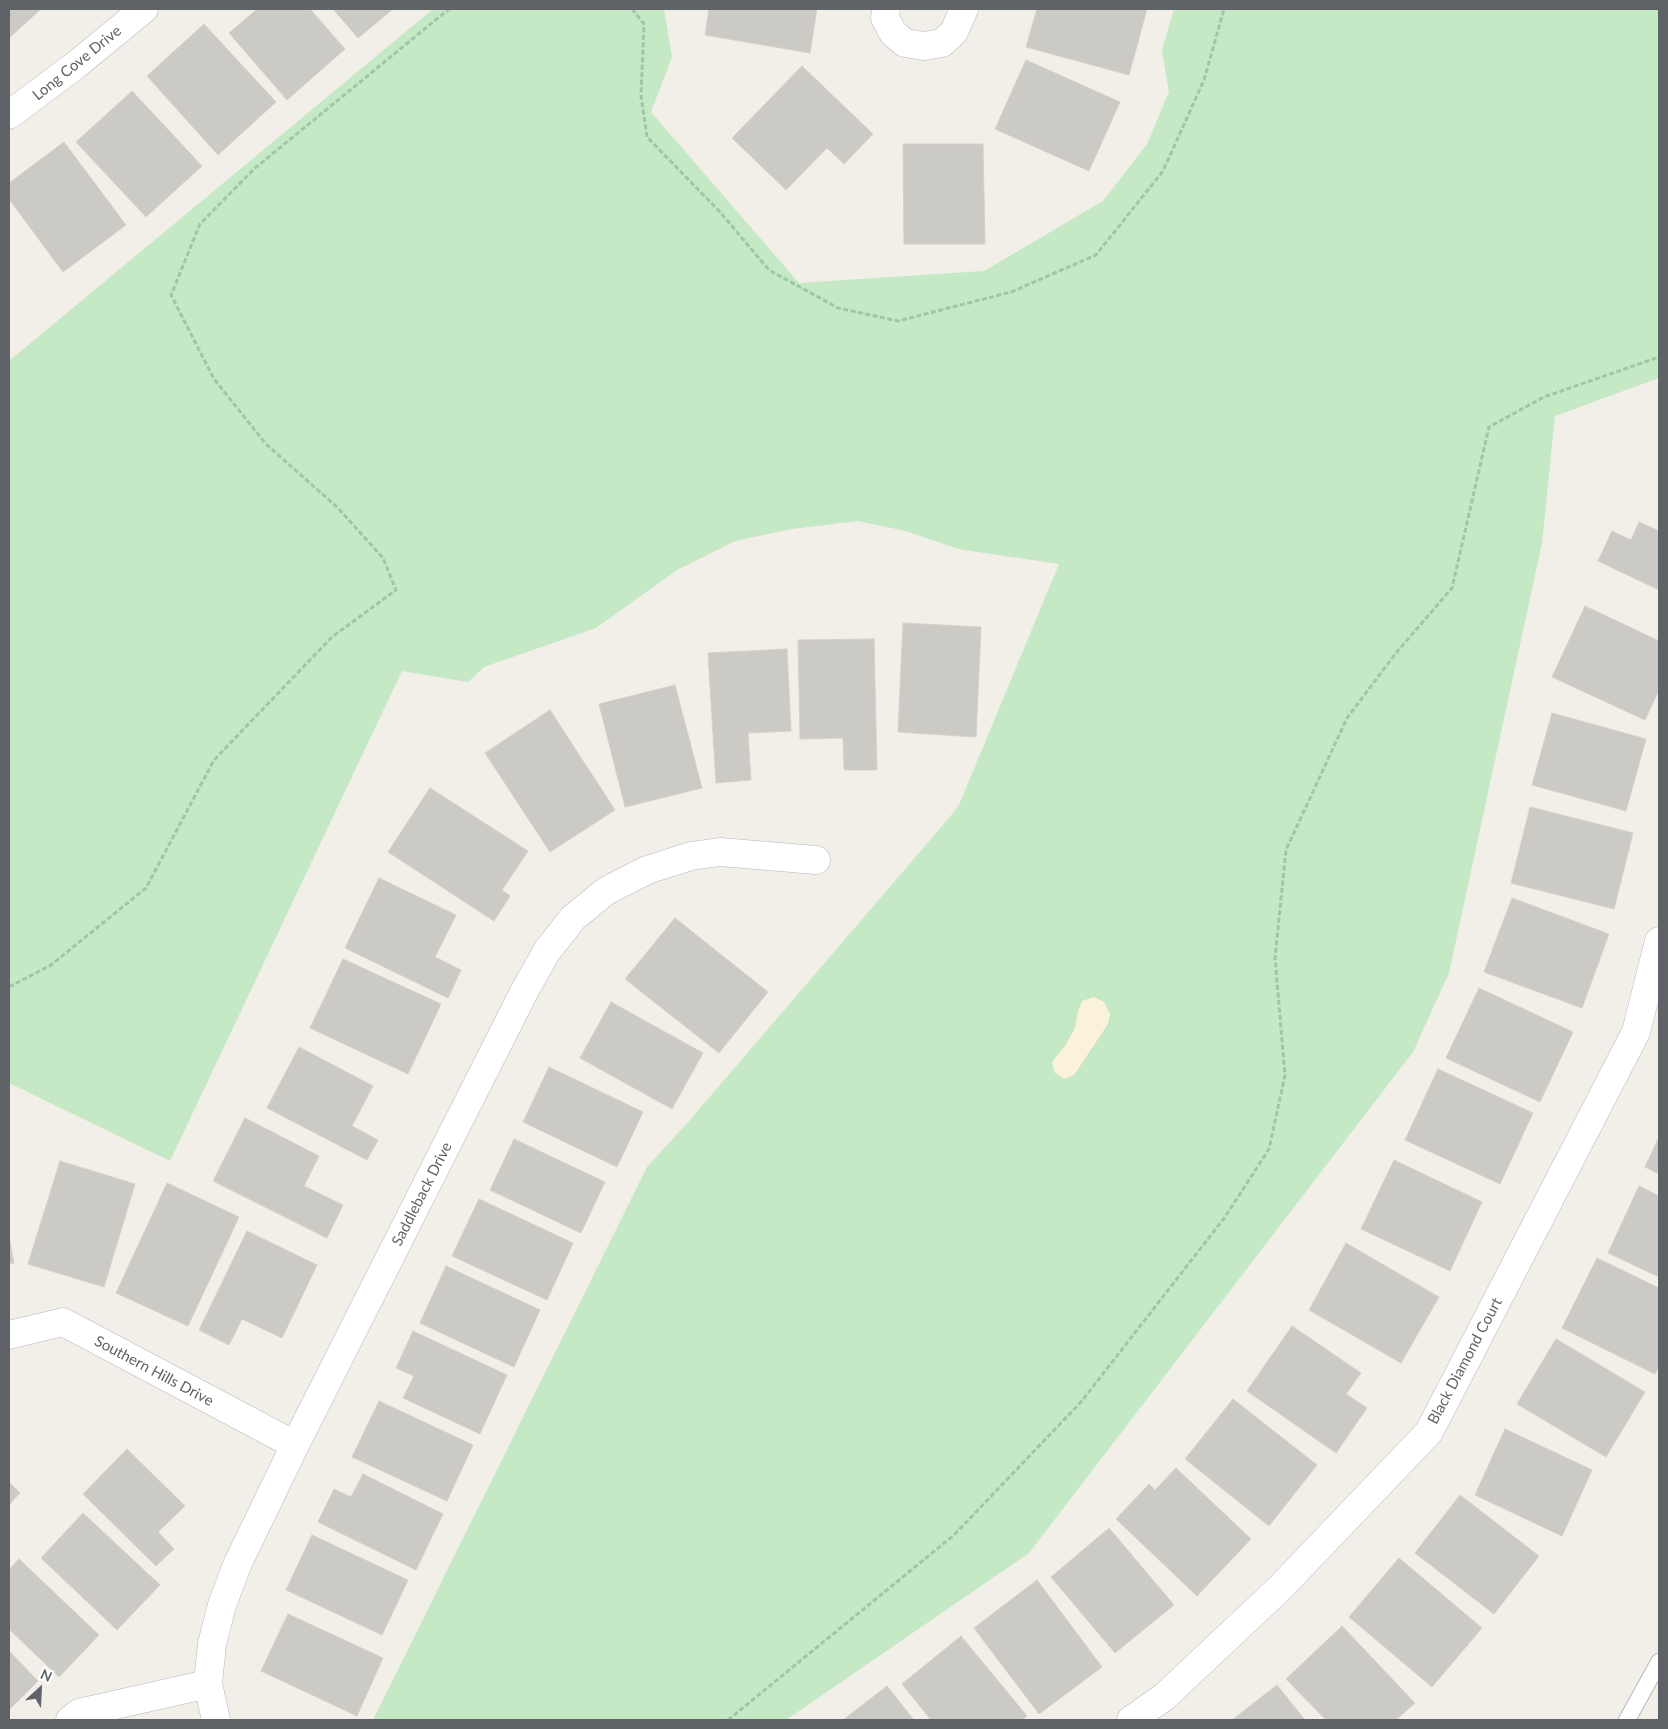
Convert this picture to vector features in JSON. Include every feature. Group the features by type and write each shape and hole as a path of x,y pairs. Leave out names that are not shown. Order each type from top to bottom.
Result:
{"street":[{"name":"Long Cove Drive","path":"9,115 77,64 144,9"},
{"path":"886,9 884,18 893,33 906,43 924,46 942,43 954,32 964,9"},
{"name":"Saddleback Drive","path":"216,1720 208,1684 212,1644 222,1605 237,1565 295,1445 524,992 547,951 573,918 606,891 647,870 691,856 720,852 816,860"},
{"name":"Black Diamond Court","path":"1131,1720 1164,1697 1280,1588 1428,1432 1636,1032 1659,941"},
{"name":"Southern Hills Drive","path":"9,1335 63,1322 295,1445"},
{"path":"70,1720 79,1713 208,1684"}],"lane":[{"path":"1627,1720 1659,1662"}],"path":[{"path":"9,988 51,964 146,888 214,760 332,637 396,590 383,558 338,508 266,444 214,379 171,295 200,224 254,169 449,9"},
{"path":"632,9 644,24 641,96 647,137 720,212 769,270 838,308 898,321 1011,292 1096,256 1163,171 1204,80 1224,9"},
{"path":"728,1720 954,1534 1081,1402 1225,1217 1269,1149 1284,1075 1275,958 1286,850 1347,718 1396,653 1452,588 1489,427 1544,397 1659,357"}],"green space":[{"path":"433,9 664,9 672,57 651,112 799,283 984,271 1103,201 1147,144 1169,92 1162,50 1174,9 1659,9 1659,378 1555,416 1542,543 1449,973 1413,1052 1029,1553 786,1720 373,1720 647,1167 689,1121 959,805 1059,564 958,549 906,531 858,521 792,529 735,541 677,570 596,628 484,667 468,682 402,671 170,1161 9,1083 9,361"}],"sand":[{"path":"1094,997 1104,1002 1110,1014 1108,1024 1074,1075 1064,1079 1055,1073 1052,1062 1065,1046 1075,1028 1082,1001"}],"building":[{"path":"9,9 41,9 9,38"},
{"path":"255,9 310,9 345,49 287,100 229,33"},
{"path":"333,9 393,9 358,38"},
{"path":"709,9 817,9 810,53 705,35"},
{"path":"1037,9 1147,9 1129,75 1026,47"},
{"path":"204,24 276,102 218,155 147,76"},
{"path":"1026,60 1120,102 1089,171 995,129"},
{"path":"802,66 873,134 844,164 827,148 786,190 732,138"},
{"path":"132,91 202,166 146,217 76,142"},
{"path":"64,142 126,225 63,272 9,199 9,183"},
{"path":"903,144 983,144 985,244 904,244"},
{"path":"1639,522 1659,531 1659,590 1598,561 1612,531 1631,540"},
{"path":"1585,606 1659,641 1659,690 1645,720 1552,677"},
{"path":"903,623 981,627 976,737 898,732"},
{"path":"874,639 877,770 844,770 843,738 800,739 798,640"},
{"path":"787,649 791,731 748,733 751,780 716,783 708,653"},
{"path":"675,685 702,788 625,807 599,704"},
{"path":"550,710 615,810 550,852 485,753"},
{"path":"1552,713 1646,739 1626,811 1532,785"},
{"path":"430,788 528,851 502,890 510,896 494,921 388,852"},
{"path":"1530,807 1633,833 1614,909 1511,883"},
{"path":"379,878 456,915 435,957 461,970 448,998 345,948"},
{"path":"1512,898 1609,934 1582,1008 1484,972"},
{"path":"675,918 768,992 719,1053 625,979"},
{"path":"343,959 441,1004 408,1074 310,1028"},
{"path":"1479,988 1573,1032 1540,1102 1446,1058"},
{"path":"611,1002 703,1053 672,1109 580,1058"},
{"path":"299,1047 373,1086 352,1126 378,1140 367,1160 267,1108"},
{"path":"549,1067 643,1112 617,1167 523,1122"},
{"path":"1438,1069 1533,1113 1500,1184 1405,1140"},
{"path":"245,1118 319,1156 304,1186 343,1205 327,1238 213,1181"},
{"path":"1659,1137 1659,1174 1645,1167"},
{"path":"514,1139 605,1182 581,1233 490,1190"},
{"path":"1394,1160 1482,1202 1450,1271 1361,1229"},
{"path":"60,1161 135,1184 104,1287 28,1264"},
{"path":"167,1183 239,1217 188,1326 116,1293"},
{"path":"1639,1186 1659,1196 1659,1277 1608,1253"},
{"path":"479,1199 573,1243 547,1300 452,1256"},
{"path":"247,1231 317,1265 282,1338 242,1319 229,1345 199,1330"},
{"path":"9,1237 14,1263 9,1264"},
{"path":"1346,1243 1439,1297 1401,1363 1309,1310"},
{"path":"1597,1258 1659,1288 1659,1366 1655,1374 1562,1328"},
{"path":"446,1266 540,1310 514,1367 420,1323"},
{"path":"1292,1326 1361,1373 1346,1394 1367,1408 1336,1453 1247,1391"},
{"path":"413,1331 507,1375 480,1434 403,1398 414,1376 396,1368"},
{"path":"1556,1339 1645,1392 1606,1457 1517,1404"},
{"path":"1233,1399 1317,1465 1269,1526 1185,1459"},
{"path":"379,1401 473,1445 447,1501 352,1457"},
{"path":"1505,1429 1592,1470 1562,1536 1475,1495"},
{"path":"127,1449 185,1506 158,1532 174,1549 156,1566 83,1494"},
{"path":"1176,1468 1251,1539 1197,1596 1116,1519 1149,1484 1155,1490"},
{"path":"363,1474 443,1514 416,1570 318,1522 334,1489 351,1497"},
{"path":"9,1482 20,1493 9,1505"},
{"path":"1460,1495 1539,1556 1494,1614 1415,1553"},
{"path":"83,1513 160,1585 117,1630 41,1558"},
{"path":"1109,1528 1174,1605 1115,1653 1051,1577"},
{"path":"312,1535 408,1580 382,1635 286,1590"},
{"path":"1399,1558 1482,1628 1432,1687 1349,1617"},
{"path":"19,1559 99,1635 59,1677 9,1629 9,1570"},
{"path":"1037,1580 1102,1667 1039,1714 974,1628"},
{"path":"288,1614 383,1658 357,1716 261,1671"},
{"path":"1342,1626 1415,1703 1396,1720 1326,1720 1286,1679"},
{"path":"961,1636 1027,1716 1022,1720 931,1720 902,1684"},
{"path":"9,1651 38,1681 9,1710"},
{"path":"1277,1685 1305,1720 1232,1720"},
{"path":"887,1686 914,1720 843,1720"}]}
